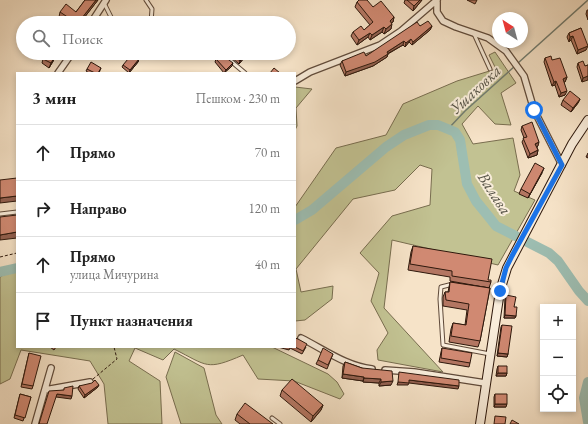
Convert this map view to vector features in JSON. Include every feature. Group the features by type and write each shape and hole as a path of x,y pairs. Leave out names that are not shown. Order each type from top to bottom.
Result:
{"main road":[{"path":"480,424 500,291 506,268 572,144 588,120"}],"street":[{"path":"437,1 438,12 443,21 488,38 506,51 524,76 534,110 562,165"},
{"path":"296,80 310,72 380,45 401,31 437,1"},
{"path":"96,16 105,2"},
{"path":"59,72 67,60"},
{"path":"301,338 332,353 346,363 361,368 414,372 485,383"},
{"path":"35,424 51,368"},
{"path":"45,390 90,382"}],"lane":[{"path":"146,0 152,8 151,16"},
{"path":"105,2 111,16"},
{"path":"473,32 490,69"},
{"path":"230,60 244,72"},
{"path":"0,214 16,212"},
{"path":"459,285 451,284 441,287 440,299 443,345 490,354"},
{"path":"272,418 280,424"}],"path":[{"path":"0,257 16,253"},
{"path":"90,382 117,359 114,348"}],"green space":[{"path":"495,52 516,83 501,93 511,125 495,124 478,106 462,124 473,144 513,138 520,175 514,191 535,200 498,265 392,240 384,308 443,372 378,360 377,350 388,333 371,301 379,273 360,253 392,216 430,205 432,169 420,165 395,190 353,199 296,269 296,206 336,148 386,135 403,104 457,81 496,69 489,55"},
{"path":"296,87 312,89 296,108"},
{"path":"296,269 301,292 333,286 332,299 305,320 296,321"},
{"path":"16,272 16,348 135,348 129,361 160,381 162,424 108,424 104,384 90,361 21,350 10,379 0,384 0,277 7,273"},
{"path":"135,348 274,348 328,374 337,382 344,394 340,399 294,381 258,379 243,355 214,365 201,363 174,349 163,360"},
{"path":"175,352 204,368 216,415 222,424 181,424 166,377"}],"building":[{"path":"85,0 96,0 83,16 66,16 60,12 66,4 76,12"},
{"path":"359,0 367,0 373,7 381,1 394,17 390,21 392,24 386,29 384,27 372,35 370,33 359,40 353,32 361,26 364,30 373,22 357,2"},
{"path":"407,0 420,0 414,6"},
{"path":"428,21 432,26 413,42 411,39 406,43 404,41 375,62 346,72 342,61 364,52 366,56 417,22 420,26"},
{"path":"581,28 588,46 578,50 573,36 570,37 569,33"},
{"path":"551,56 552,60 560,58 567,77 563,79 567,91 561,93 556,81 554,82 545,58"},
{"path":"45,60 53,60 51,63"},
{"path":"127,60 138,60 130,70 123,65"},
{"path":"217,60 229,60 233,63 226,70"},
{"path":"583,61 585,66 588,65 588,76 583,78 578,63"},
{"path":"91,62 101,68 99,72 93,72 87,69"},
{"path":"274,68 279,72 271,72"},
{"path":"570,91 580,99 573,108 563,100"},
{"path":"532,122 539,142 535,144 538,150 530,154 523,138 527,137 522,126"},
{"path":"535,163 544,168 530,194 521,189"},
{"path":"16,178 16,196 0,198 0,180"},
{"path":"16,215 16,232 0,235 0,217"},
{"path":"413,246 492,259 488,280 491,280 491,282 452,276 452,271 410,264"},
{"path":"450,282 490,288 480,341 451,336 453,323 466,325 469,304 446,300 445,292 449,292"},
{"path":"506,295 516,297 514,307 517,307 516,316 505,315"},
{"path":"502,325 512,326 508,354 498,353"},
{"path":"296,338 307,344 303,351 296,348"},
{"path":"323,348 333,354 328,365 318,360"},
{"path":"442,348 472,353 470,363 441,358"},
{"path":"29,353 41,356 33,386 22,384"},
{"path":"345,362 362,368 392,371 393,381 381,382 381,379 364,378 343,374"},
{"path":"498,366 507,366 507,373 498,373"},
{"path":"399,372 459,380 459,386 409,380 409,383 398,382"},
{"path":"292,379 323,405 313,416 282,390"},
{"path":"95,380 99,385 85,395 79,386 92,383"},
{"path":"73,386 72,396 57,394 47,424 39,424 49,391 64,390 64,388"},
{"path":"20,394 31,397 25,418 15,415"},
{"path":"495,394 507,394 507,404 495,404"},
{"path":"245,403 273,424 250,424 237,414"},
{"path":"495,416 506,417 505,424 494,424"},
{"path":"512,420 519,424 510,424"}],"waterway":[{"name":"Ушаковка","path":"518,63 588,0"},
{"name":"Ушаковка","path":"448,129 465,111 515,66"},
{"name":"Валава","path":"296,219 312,210 386,147 404,135 429,125 438,125 455,132 460,140 467,184 476,201 496,226 549,253 558,261 588,301"},
{"name":"Валава","path":"0,272 16,268"},
{"name":"Валава","path":"588,382 584,398 588,422"}],"route":[{"path":"500,291 506,268 562,165 550,145 534,110"}]}
